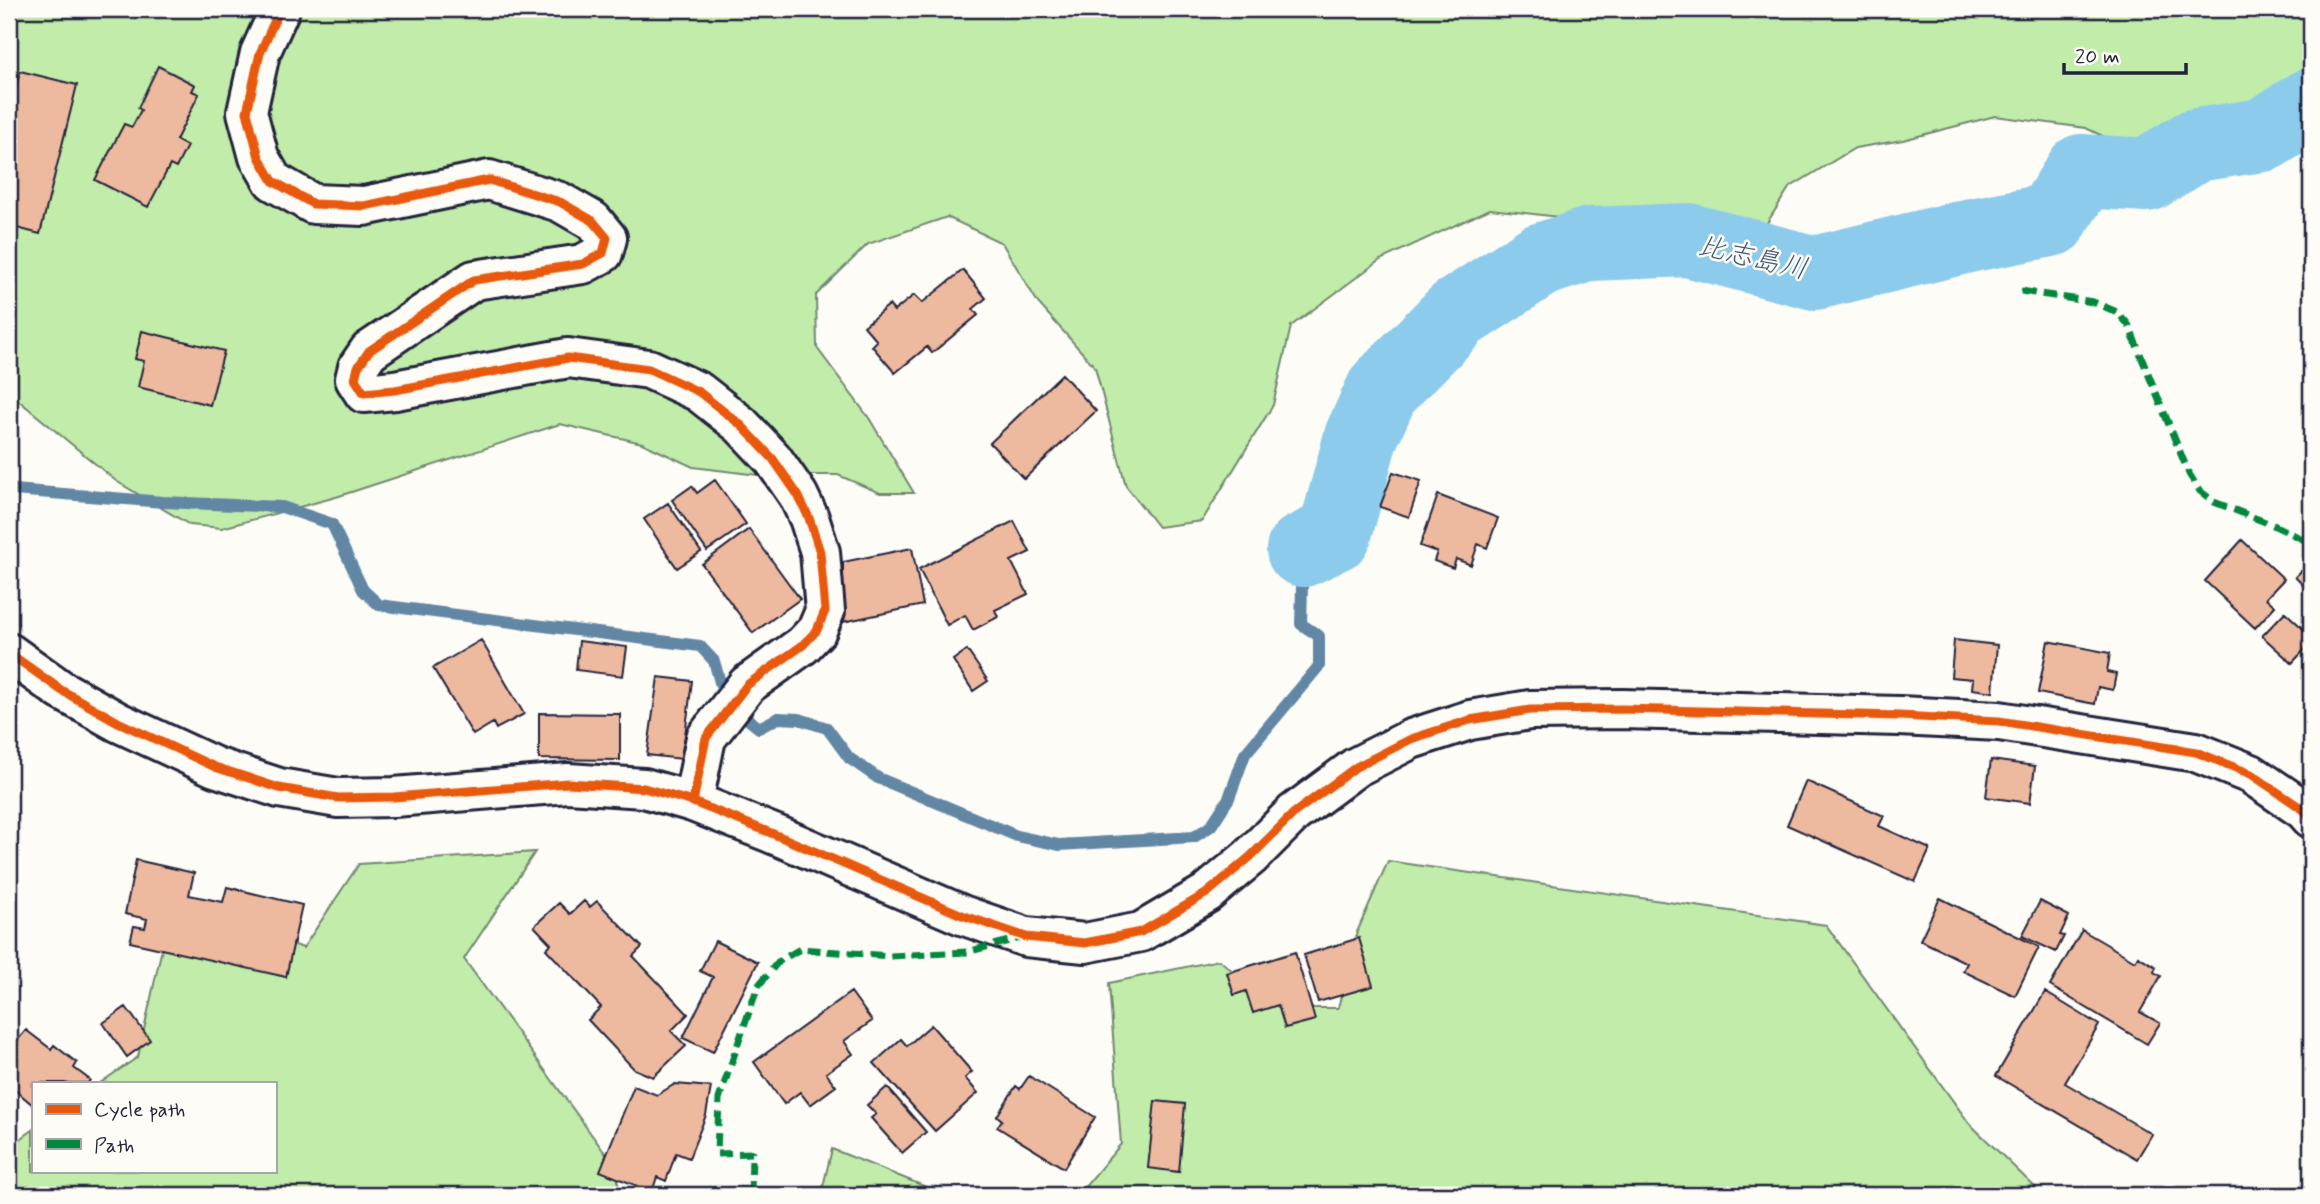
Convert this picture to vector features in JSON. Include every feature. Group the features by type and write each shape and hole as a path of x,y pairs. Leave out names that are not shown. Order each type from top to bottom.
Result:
{"street":[{"path":"280,9 260,53 247,112 259,157 273,181 313,204 364,206 489,180 560,202 593,221 607,238 603,253 583,264 474,280 369,351 358,367 355,379 364,393 395,390 568,358 649,369 699,392 741,425 773,459 798,495 820,552 825,611 817,630 803,645 747,685 706,738 692,802"},
{"path":"9,653 61,690 118,722 215,767 279,788 338,798 394,797 568,783 645,788 692,802 781,837 962,915 1026,937 1085,943 1141,932 1207,893 1250,857 1294,813 1356,767 1411,739 1458,724 1530,710 1622,709 1899,716 2011,723 2196,752 2251,774 2304,810 2311,818"}],"green space":[{"path":"9,9 2311,9 2311,130 2270,156 2202,175 2140,154 2086,128 1995,116 1903,140 1855,148 1789,188 1760,234 1721,262 1656,265 1585,220 1490,209 1380,260 1291,326 1273,405 1202,521 1158,527 1126,486 1095,367 1038,303 1002,243 947,217 868,244 816,295 817,348 869,418 914,493 880,493 838,475 758,475 693,467 642,443 560,424 336,497 222,528 190,525 116,481 9,395"},
{"path":"535,852 464,959 618,1171 618,1195 9,1195 9,1147 32,1131 32,1172 276,1172 276,1082 101,1082 138,1057 173,898 303,948 359,864"},
{"path":"1388,861 1826,925 1969,1123 2043,1195 1078,1195 1121,1144 1109,983 1219,960 1280,1008 1338,1008 1357,932"},
{"path":"832,1149 946,1195 821,1195"}],"building":[{"path":"158,66 195,85 192,91 199,94 176,140 187,146 176,168 170,165 148,207 95,180 124,124 132,127"},
{"path":"20,71 77,85 40,234 9,226 9,118"},
{"path":"963,270 986,298 973,309 978,315 932,353 927,347 895,373 872,346 877,341 864,326 889,305 894,311 914,295 922,303"},
{"path":"142,331 224,351 210,405 138,387 144,361 135,359"},
{"path":"1062,374 1096,411 1024,479 990,443"},
{"path":"1393,472 1421,481 1409,517 1380,507"},
{"path":"715,480 746,524 707,551 672,500 692,486 697,493"},
{"path":"1438,495 1498,518 1487,548 1478,544 1471,565 1456,559 1453,568 1434,561 1437,552 1420,546"},
{"path":"668,503 701,552 677,568 644,519"},
{"path":"1014,521 1030,552 1011,561 1028,594 995,610 998,617 973,630 965,615 947,625 919,569"},
{"path":"749,529 800,599 753,633 702,564"},
{"path":"2242,540 2284,579 2266,598 2275,606 2255,628 2205,581"},
{"path":"912,548 923,605 843,622 843,562"},
{"path":"2311,561 2311,593 2295,577"},
{"path":"2285,612 2311,636 2311,643 2292,663 2262,636"},
{"path":"481,640 524,714 496,729 493,723 473,735 433,668"},
{"path":"1954,640 1997,645 1993,692 1972,689 1973,679 1951,677"},
{"path":"579,641 627,647 623,676 576,670"},
{"path":"2048,641 2110,653 2107,672 2116,674 2113,690 2098,687 2095,704 2038,693"},
{"path":"967,650 988,681 973,691 953,660"},
{"path":"658,677 692,681 682,759 647,755"},
{"path":"539,713 620,714 620,760 539,759"},
{"path":"1991,760 2035,766 2030,803 1986,797"},
{"path":"1806,781 1884,816 1879,826 1930,849 1915,882 1787,825"},
{"path":"136,860 194,873 189,895 223,902 227,887 302,905 286,977 130,942 134,926 145,928 147,919 125,914"},
{"path":"1940,898 2039,947 2015,996 1963,971 1967,963 1920,940"},
{"path":"584,901 590,907 597,901 642,947 633,956 688,1014 671,1031 686,1046 653,1077 634,1069 588,1020 601,1007 546,949 551,944 534,926 559,903 570,914"},
{"path":"2040,901 2069,916 2056,952 2022,936"},
{"path":"2082,930 2135,961 2138,956 2156,967 2154,972 2161,976 2140,1012 2160,1023 2147,1044 2050,986"},
{"path":"1359,938 1373,986 1318,1002 1304,955"},
{"path":"715,941 758,962 713,1052 683,1038 713,977 700,971"},
{"path":"1295,952 1315,1020 1285,1028 1278,1005 1253,1013 1246,991 1234,995 1227,973"},
{"path":"851,992 872,1021 844,1041 853,1054 826,1073 836,1086 810,1105 800,1092 784,1104 754,1062"},
{"path":"2045,992 2099,1025 2065,1083 2152,1134 2137,1159 1996,1076"},
{"path":"126,1007 150,1040 127,1057 103,1023"},
{"path":"931,1025 972,1072 965,1078 978,1093 935,1131 874,1063 901,1039 907,1046"},
{"path":"26,1030 51,1049 54,1045 77,1063 74,1068 90,1080 32,1082 32,1104 9,1085 10,1049"},
{"path":"1029,1076 1095,1117 1064,1168 997,1127 1002,1120 997,1116 1016,1086 1020,1089"},
{"path":"675,1084 711,1087 706,1115 689,1158 676,1153 666,1181 657,1177 652,1192 600,1171 634,1086 657,1095"},
{"path":"887,1087 926,1132 902,1153 871,1118 876,1114 867,1105"},
{"path":"1155,1101 1185,1104 1179,1172 1148,1168"}],"waterway":[{"name":"比志島川","path":"1303,550 1335,534 1361,437 1383,389 1457,314 1540,260 1590,244 1688,240 1815,273 1972,235 2051,220 2082,171 2147,175 2196,145 2263,135 2311,105"},
{"path":"9,486 14,490 163,502 282,507 332,524 363,590 379,605 700,646 714,661 723,693"},
{"path":"744,716 759,728 778,718 799,719 827,728 849,758 878,778 1017,836 1059,845 1194,837 1211,826 1229,798 1245,754 1319,666 1319,636 1301,624 1303,550"}],"marked path":[{"path":"2021,291 2093,302 2117,312 2128,324 2189,474 2200,491 2214,502 2311,543"},
{"path":"751,1195 752,1153 717,1154 719,1099 758,986 778,962 800,949 890,956 967,952 1021,938"}],"cycle path":[{"path":"280,9 260,53 247,112 259,157 273,181 313,204 364,206 489,180 560,202 593,221 607,238 603,253 583,264 474,280 369,351 358,367 355,379 364,393 395,390 568,358 649,369 699,392 741,425 773,459 798,495 820,552 825,611 817,630 803,645 747,685 706,738 693,802"},
{"path":"9,653 61,690 118,722 215,767 279,788 338,798 394,797 568,783 644,788 693,802 781,837 962,915 1026,937 1085,943 1141,932 1207,893 1250,857 1294,813 1356,767 1411,739 1470,720 1530,710 1622,709 1999,721 2196,752 2251,774 2304,810 2311,818"}]}
